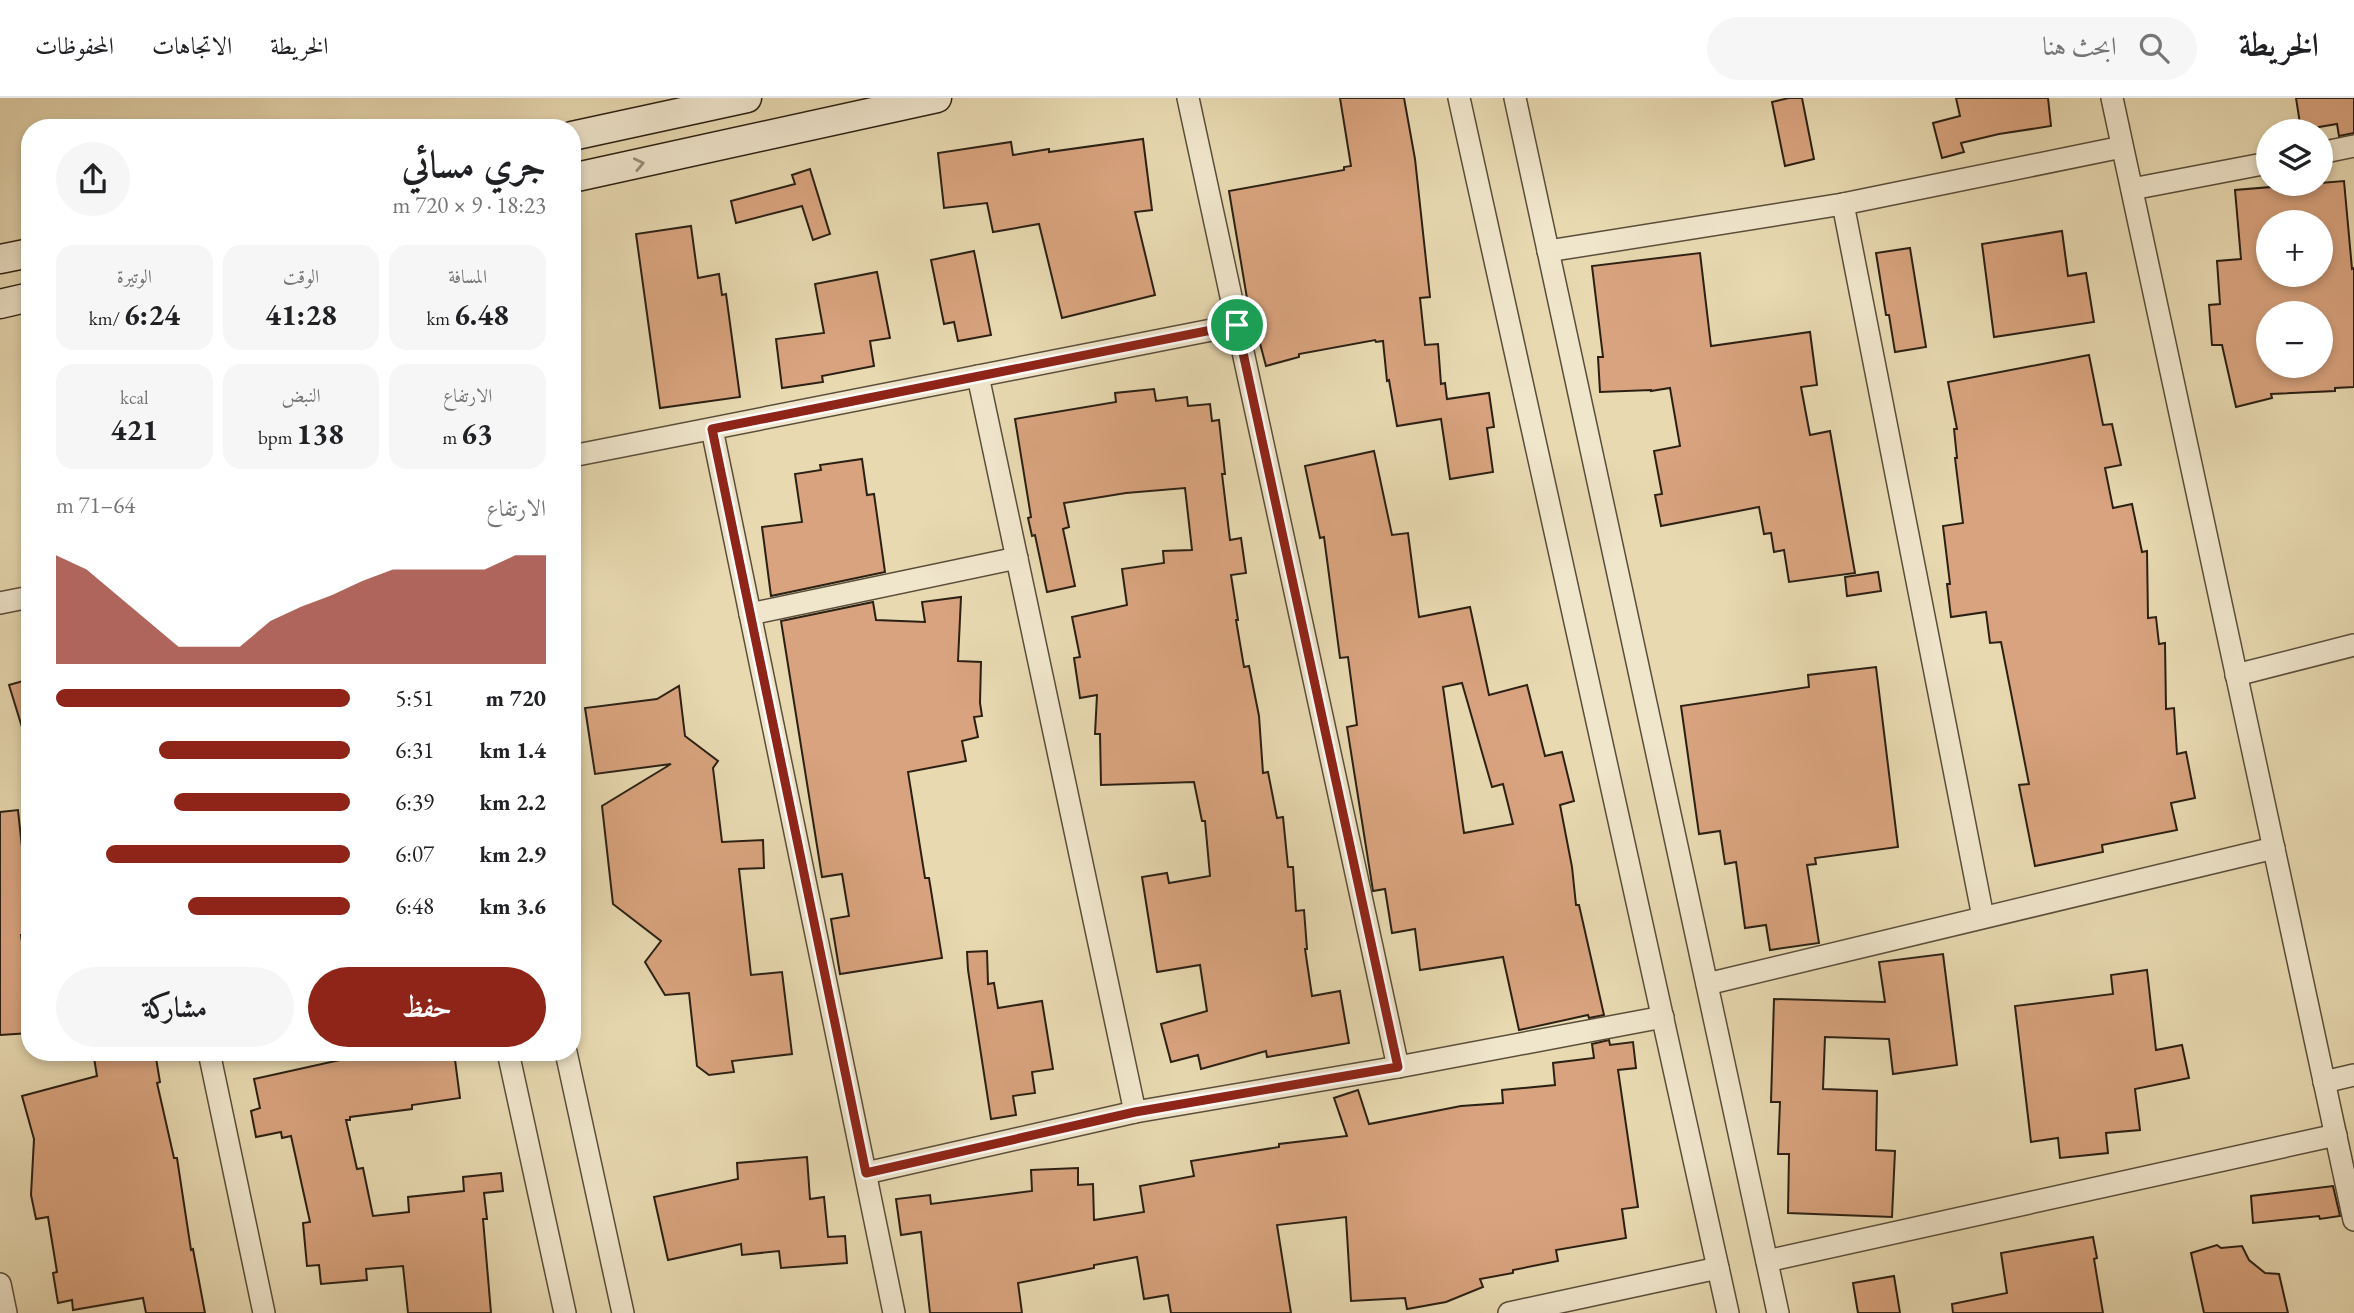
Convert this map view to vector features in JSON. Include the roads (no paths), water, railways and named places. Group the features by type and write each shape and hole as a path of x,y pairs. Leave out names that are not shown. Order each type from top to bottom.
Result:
{"street":[{"path":"581,134 747,98"},
{"path":"581,176 937,98"},
{"path":"1188,98 1398,1067"},
{"path":"1459,98 1728,1313"},
{"path":"1515,98 1779,1313"},
{"path":"2112,98 2354,1220"},
{"path":"2333,150 2354,146"},
{"path":"1548,251 1843,204 2122,147"},
{"path":"2132,189 2256,165"},
{"path":"1843,204 1983,918"},
{"path":"0,259 21,255"},
{"path":"0,304 21,299"},
{"path":"581,454 1237,325"},
{"path":"978,376 1135,1112"},
{"path":"712,429 894,1313"},
{"path":"750,614 1017,558"},
{"path":"0,603 21,599"},
{"path":"2236,675 2354,645"},
{"path":"1707,984 2274,848"},
{"path":"866,1173 1135,1112 1398,1067 1663,1017"},
{"path":"211,1061 264,1313"},
{"path":"510,1061 565,1313"},
{"path":"568,1061 623,1313"},
{"path":"2324,1082 2354,1075"},
{"path":"1767,1261 2336,1135"},
{"path":"1509,1313 1718,1268"},
{"path":"0,1284 6,1313"}]}
